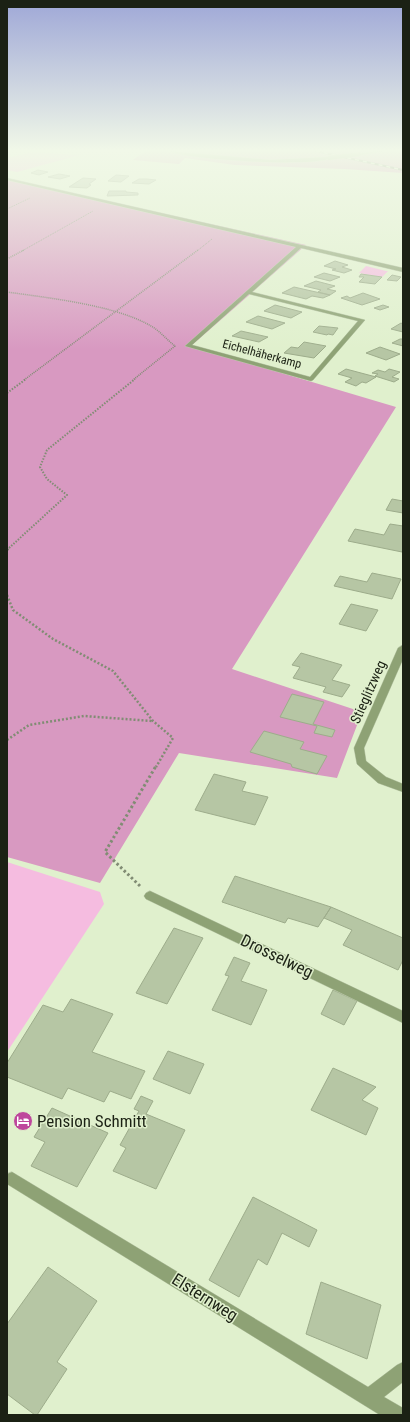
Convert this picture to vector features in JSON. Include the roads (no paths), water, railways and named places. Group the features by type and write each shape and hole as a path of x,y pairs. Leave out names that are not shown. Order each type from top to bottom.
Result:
{"street":[{"path":"176,217 403,270"},
{"name":"Eichelhäherkamp","path":"247,292 362,320 311,379 188,346 247,292 300,246"},
{"name":"Stieglitzweg","path":"403,648 359,748 361,762 382,780 403,788"},
{"name":"Drosselweg","path":"150,896 403,1017"},
{"name":"Elsternweg","path":"12,1179 397,1415"},
{"path":"369,1398 403,1371"}],"place":[{"name":"Pension Schmitt","path":"23,1121"}]}
